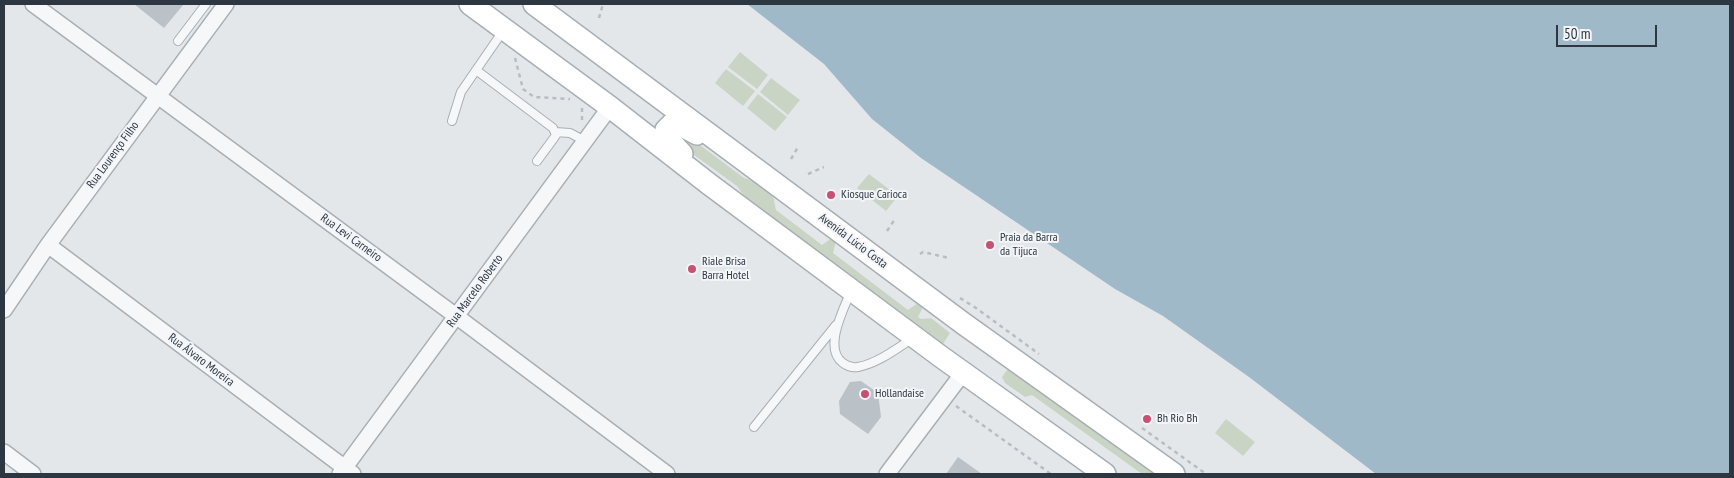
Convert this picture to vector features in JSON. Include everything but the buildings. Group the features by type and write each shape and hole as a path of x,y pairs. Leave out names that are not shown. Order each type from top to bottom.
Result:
{"main road":[{"path":"470,4 590,101 709,184 963,373 1105,474"},
{"name":"Avenida Lúcio Costa","path":"534,4 972,330 1174,474"},
{"path":"709,184 668,139 665,134 666,130 672,124 678,124 744,159"}],"street":[{"name":"Rua Levi Carneiro","path":"34,4 667,474"},
{"name":"Rua Lourenço Filho","path":"4,310 48,245 226,4"},
{"name":"Rua Marcelo Roberto","path":"346,472 456,316 586,141 590,101"},
{"name":"Rua Álvaro Moreira","path":"48,245 346,472"},
{"path":"887,474 963,373"},
{"path":"4,452 33,474"}],"lane":[{"path":"178,42 206,4"},
{"path":"452,121 460,95 504,30"},
{"path":"476,70 553,128 555,132 554,138 537,161"},
{"path":"555,132 570,133 586,141"},
{"path":"754,427 837,324 852,290"},
{"path":"837,324 834,347 838,359 846,366 857,367 879,360 915,337"}],"path":[{"path":"599,18 603,4"},
{"path":"513,51 523,89 534,97 590,101"},
{"path":"791,159 798,147"},
{"path":"808,174 824,167"},
{"path":"887,231 895,219"},
{"path":"920,254 923,252 949,258"},
{"path":"945,398 1051,474"}],"green space":[{"path":"740,52 768,75 757,89 728,67"},
{"path":"726,69 755,91 743,106 715,83"},
{"path":"771,78 800,100 788,115 760,92"},
{"path":"758,94 787,117 775,131 747,108"},
{"path":"684,133 744,178 764,184 772,191 776,210 822,245 832,238 836,241 833,253 908,310 918,303 923,307 918,317 921,319 931,318 950,333 941,347 749,203 737,186 676,142"},
{"path":"869,174 898,196 886,211 857,188"},
{"path":"1010,366 1160,474 1142,474 1032,395 1025,397 1005,383 1002,377"},
{"path":"1226,419 1255,442 1243,456 1215,433"}],"water":[{"path":"747,4 1730,4 1730,474 1376,474 1249,377 1163,316 1115,289 921,158 872,119 824,64"}],"place":[{"name":"Kiosque Carioca","path":"831,195"},
{"name":"Praia da Barra da Tijuca","path":"990,245"},
{"name":"Riale Brisa Barra Hotel","path":"692,269"},
{"name":"Hollandaise","path":"865,394"},
{"name":"Bh Rio Bh","path":"1147,419"}]}
